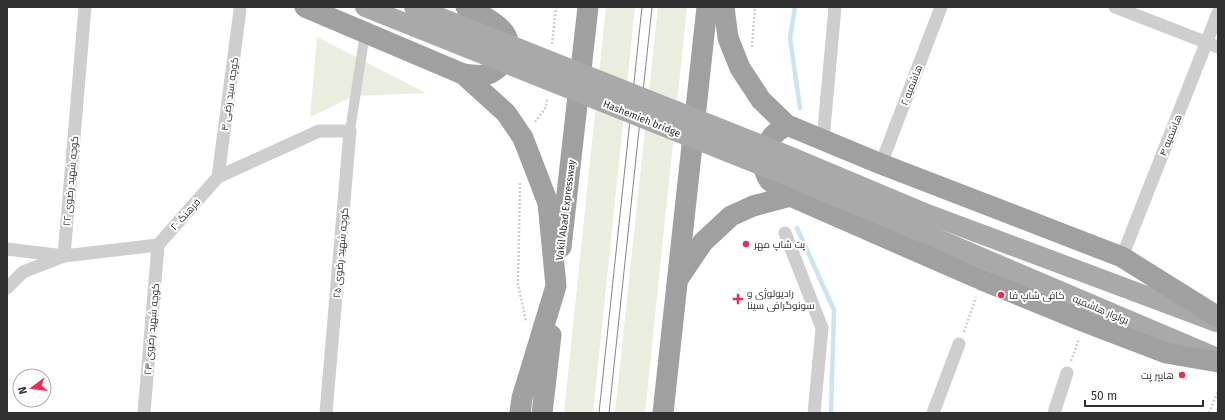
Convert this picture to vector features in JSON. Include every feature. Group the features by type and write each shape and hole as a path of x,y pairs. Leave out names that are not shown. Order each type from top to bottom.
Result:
{"highway":[{"path":"305,7 463,74 506,113 523,138 548,203 556,286 522,398 520,413"},
{"path":"463,74 484,75 497,70 507,57 509,45 503,30 483,16 466,7"},
{"name":"Vakil Abad Expressway","path":"542,413 588,7"},
{"path":"663,413 707,7"},
{"path":"724,7 728,38 740,68 762,100 787,125 881,164 1122,257 1218,317"},
{"path":"787,125 776,131 767,142 763,154 764,168 769,180 790,196 982,280 1085,322 1166,353 1218,360"},
{"path":"678,279 703,242 731,216 753,206 790,196"}],"main road":[{"name":"Hashemieh bridge","path":"365,7 783,174 920,222"},
{"name":"Hashemieh bridge","path":"414,7 789,156 920,222"},
{"path":"920,222 1218,323"},
{"name":"بولوار هاشمیه","path":"920,222 1218,360"}],"street":[{"name":"کوچه شهید رضوی ۲۲","path":"64,256 85,7"},
{"path":"823,140 835,7"},
{"name":"هاشمیه ۲","path":"881,164 941,7"},
{"path":"1115,7 1212,45"},
{"name":"کوچه سید رضی ۴","path":"218,177 240,10"},
{"name":"هاشمیه ۴","path":"1122,257 1212,45 1218,13"},
{"path":"350,131 365,33"},
{"name":"فرهنگ ۲۰","path":"158,244 218,177 318,131 350,131"},
{"name":"کوچه شهید رضوی ۲۵","path":"326,413 350,131"},
{"path":"785,233 822,328 814,413"},
{"path":"7,250 64,256 158,244"},
{"name":"کوچه شهید رضوی ۲۳","path":"144,413 158,244"},
{"path":"7,288 23,272 64,256"},
{"path":"933,413 959,344"},
{"path":"1054,413 1067,373"}],"path":[{"path":"959,344 982,280"},
{"path":"1067,373 1085,322"},
{"path":"1209,413 1218,391"}],"green space":[{"path":"606,7 635,7 593,413 564,413"},
{"path":"658,7 687,7 645,413 615,413"},
{"path":"317,37 426,93 354,96 310,117"}],"waterway":[{"path":"795,7 790,38 800,108"},
{"path":"797,228 834,310 831,413"}],"tram line":[{"path":"599,413 642,7"},
{"path":"609,413 652,7"}],"place":[{"name":"پت شاپ مهر","path":"746,244"},
{"name":"کافی شاپ فا","path":"1001,295"},
{"name":"رادیولوژی و سونوگرافی سینا","path":"738,299"},
{"name":"هایپر پت","path":"1182,375"}]}
